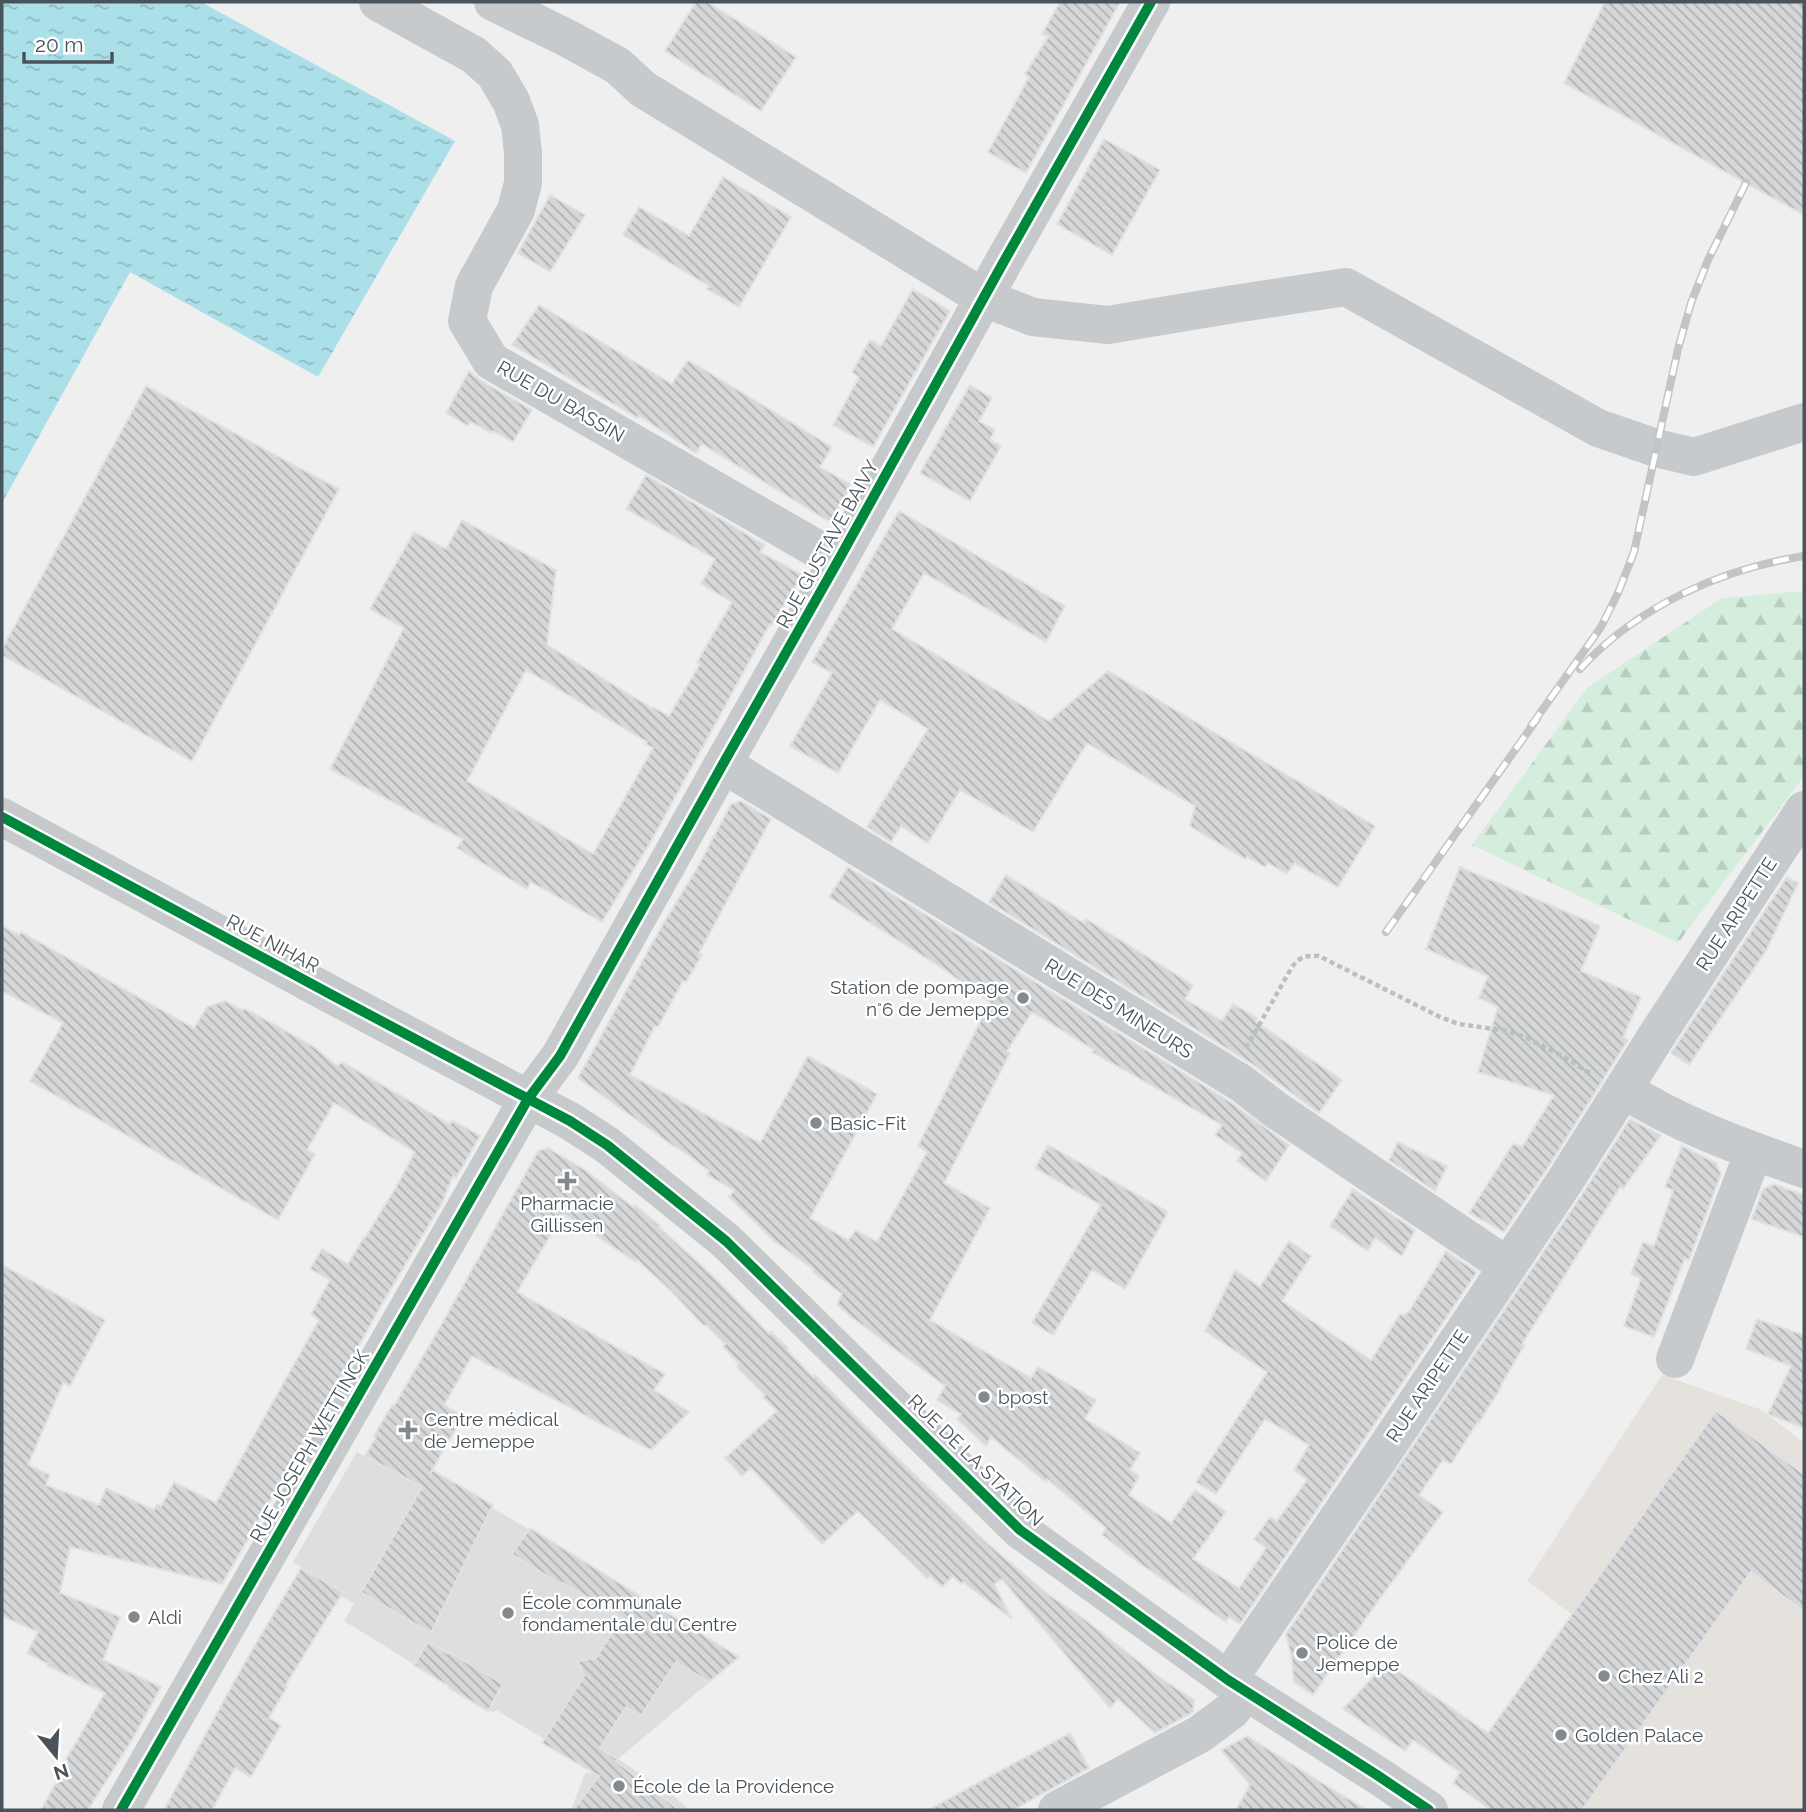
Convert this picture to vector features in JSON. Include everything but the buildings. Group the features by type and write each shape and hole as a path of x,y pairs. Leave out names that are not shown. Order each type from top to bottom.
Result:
{"street":[{"name":"RUE DU BASSIN","path":"378,2 474,55 495,74 511,101 520,125 523,183 516,210 474,286 467,321 491,361 838,561"},
{"path":"494,2 618,65 643,89 984,298 1032,317 1108,326 1346,286 1598,428 1656,448 1694,457 1804,422"},
{"name":"RUE GUSTAVE BAIVY","path":"528,1099 560,1056 1151,2"},
{"name":"RUE DES MINEURS","path":"723,764 1230,1077 1507,1266"},
{"name":"RUE ARIPETTE","path":"1057,1810 1200,1734 1232,1710 1236,1686 1387,1448 1565,1181 1804,810"},
{"name":"RUE NIHAR","path":"2,817 528,1099"},
{"path":"1622,1091 1666,1115 1804,1168"},
{"name":"RUE DE LA STATION","path":"528,1099 570,1121 607,1145 726,1241 1020,1530 1236,1686 1429,1810"},
{"name":"RUE JOSEPH WETTINCK","path":"121,1810 528,1099"},
{"path":"1675,1359 1754,1151"}],"path":[{"path":"1230,1077 1292,967 1301,958 1311,955 1319,956 1440,1017 1459,1024 1507,1031 1527,1038 1622,1091"}],"shaded area":[{"path":"1662,1375 1762,1410 1804,1443 1804,1810 1582,1810 1484,1739 1571,1614 1527,1581"},
{"name":"École communale fondamentale du Centre","path":"357,1452 409,1480 420,1464 432,1470 739,1657 618,1759 674,1796 689,1810 571,1810 585,1773 596,1774 542,1743 544,1739 496,1710 494,1713 449,1688 344,1621 354,1604 331,1590 333,1586 293,1562"}],"green space":[{"path":"1804,591 1804,776 1678,943 1472,845 1587,688 1722,598"}],"water":[{"path":"2,2 201,2 455,141 318,377 130,272 2,503"}],"railway":[{"path":"1531,726 1601,627 1618,593 1634,552 1678,349 1691,303 1708,260 1746,183"},
{"path":"1580,669 1628,627 1683,594 1742,570 1804,556"},
{"path":"1386,932 1537,719"}],"cycle path":[{"path":"121,1810 528,1099 560,1056 1151,2"},
{"path":"2,817 570,1121 607,1145 726,1241 1020,1530 1228,1680 1429,1810"}],"place":[{"name":"Station de pompage n°6 de Jemeppe","path":"1023,998"},
{"name":"Basic-Fit","path":"816,1123"},
{"name":"Pharmacie Gillissen","path":"567,1181"},
{"name":"bpost","path":"984,1397"},
{"name":"Centre médical de Jemeppe","path":"408,1430"},
{"name":"École communale fondamentale du Centre","path":"508,1613"},
{"name":"Aldi","path":"134,1617"},
{"name":"Police de Jemeppe","path":"1302,1653"},
{"name":"Chez Ali 2","path":"1604,1676"},
{"name":"Golden Palace","path":"1561,1735"},
{"name":"École de la Providence","path":"619,1786"}]}
